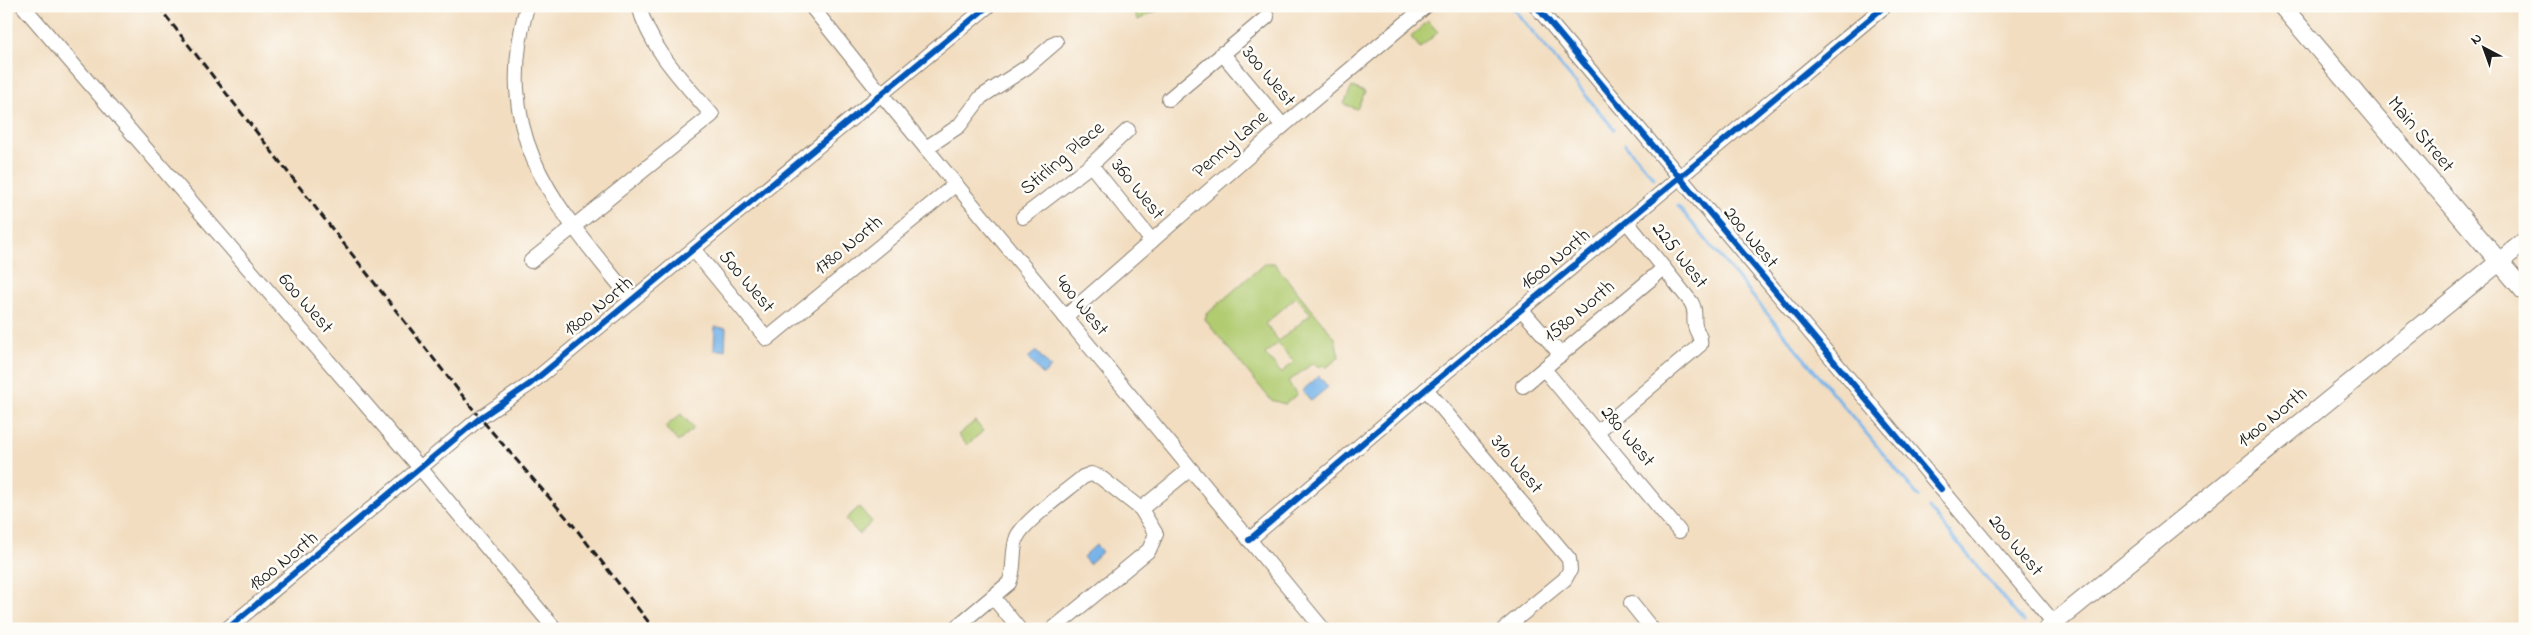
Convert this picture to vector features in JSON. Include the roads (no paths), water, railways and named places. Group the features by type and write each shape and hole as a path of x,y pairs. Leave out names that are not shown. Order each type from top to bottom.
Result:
{"main road":[{"name":"Main Street","path":"2282,6 2525,292"},
{"name":"1400 North","path":"2054,627 2525,241"}],"street":[{"name":"600 West","path":"22,6 421,469 555,629"},
{"path":"527,6 516,67 519,112 531,158 555,202 632,300"},
{"path":"531,261 712,115 663,56 643,20 639,6"},
{"name":"400 West","path":"811,6 882,95 1323,629"},
{"name":"1800 North","path":"227,629 480,418 530,384 988,6"},
{"name":"200 West","path":"1536,6 2054,627"},
{"name":"1600 North","path":"1249,540 1678,177 1885,6"},
{"name":"Penny Lane","path":"1065,317 1416,9"},
{"path":"1169,99 1267,17"},
{"path":"926,148 959,126 981,97 1028,67 1056,42"},
{"name":"300 West","path":"1222,53 1283,126"},
{"name":"Stirling Place","path":"1023,217 1091,165 1128,130"},
{"name":"360 West","path":"1091,165 1152,241"},
{"name":"1780 North","path":"768,339 956,184"},
{"name":"225 West","path":"1597,432 1700,345 1702,339 1694,322 1695,308 1627,222"},
{"name":"500 West","path":"694,250 768,339"},
{"name":"1580 North","path":"1523,386 1664,268"},
{"path":"1522,310 1561,355"},
{"name":"280 West","path":"1544,369 1679,530"},
{"name":"310 West","path":"1426,389 1569,559 1570,570 1565,579 1504,629"},
{"path":"1142,509 1190,469"},
{"path":"954,629 1009,583 1014,572 1013,547 1018,535 1028,523 1083,477 1092,474 1100,477 1142,509 1156,534 1149,550 1054,629"},
{"path":"993,597 1019,629"},
{"path":"1631,603 1652,629"}],"water":[{"path":"715,327 726,328 725,350 714,350"},
{"path":"1036,351 1051,368 1043,375 1028,358"},
{"path":"1319,376 1328,387 1311,401 1302,391"},
{"path":"1096,545 1102,552 1089,564 1083,557"}],"waterway":[{"path":"1511,6 1614,129"},
{"path":"1625,144 1654,178"},
{"path":"1678,206 1919,497"},
{"path":"1929,508 2023,622"}],"railway":[{"path":"158,6 480,418 573,525 654,629"}]}
